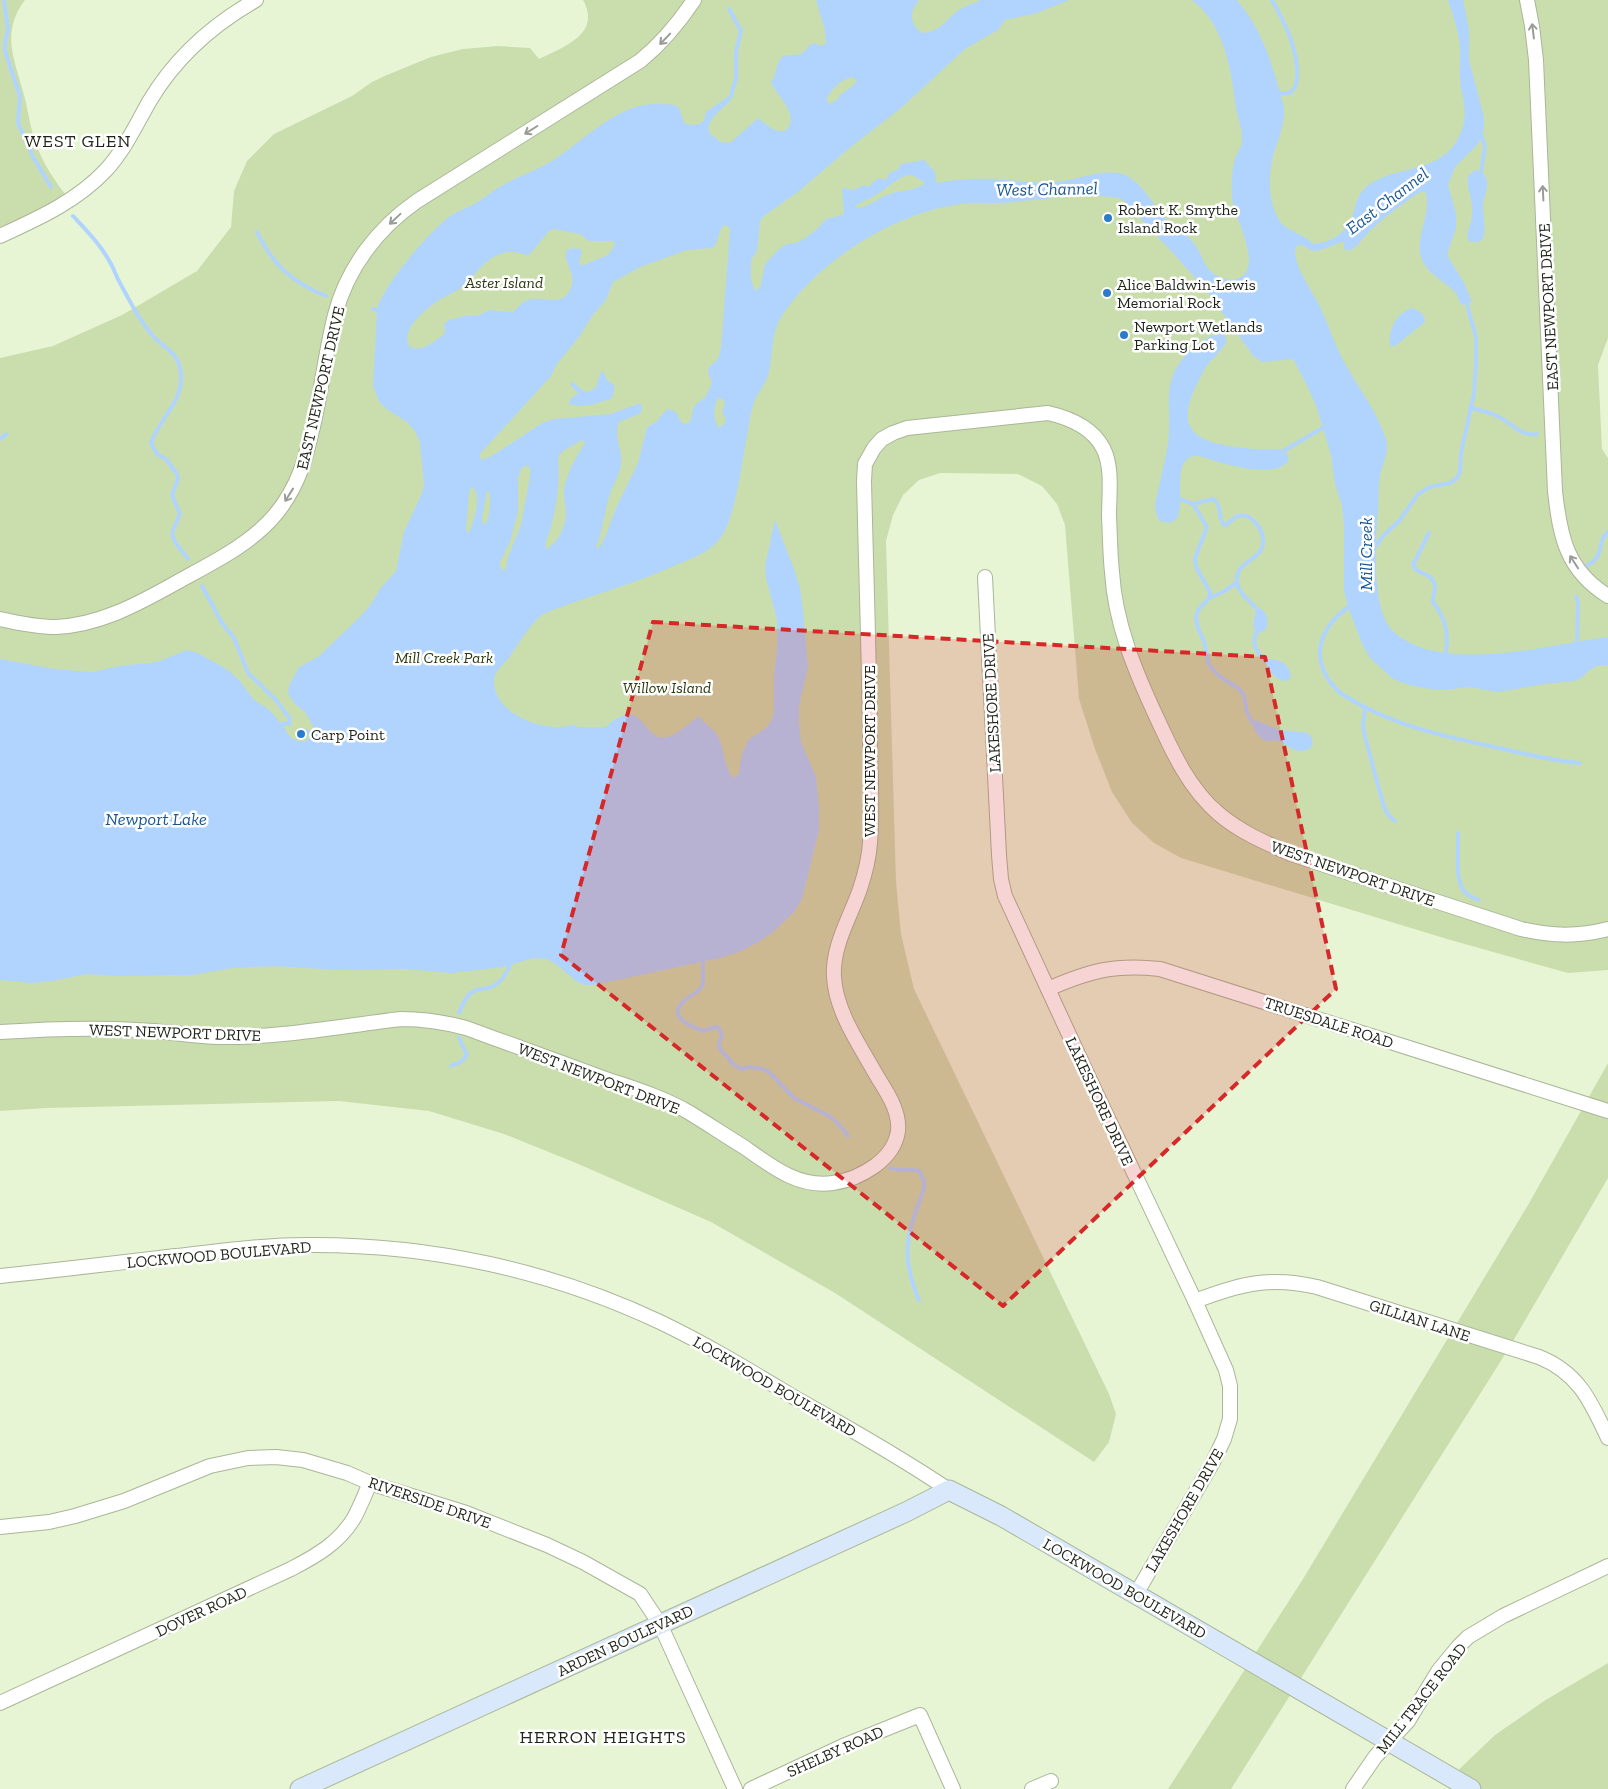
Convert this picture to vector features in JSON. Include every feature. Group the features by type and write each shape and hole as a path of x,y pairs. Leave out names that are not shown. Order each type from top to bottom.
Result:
{"main road":[{"name":"LOCKWOOD BOULEVARD","path":"949,1490 1001,1516 1471,1789"},
{"name":"ARDEN BOULEVARD","path":"300,1789 906,1512 949,1490"}],"street":[{"path":"0,236 70,201 92,183 114,160 129,140 162,83 183,56 206,34 234,12 256,0"},
{"path":"679,22 682,0"},
{"name":"EAST NEWPORT DRIVE","path":"0,619 38,626 56,627 95,621 116,614 227,554 262,528 283,505 307,458 335,315 350,276 369,246 385,227 417,200 627,70 654,50 679,22 694,0"},
{"name":"EAST NEWPORT DRIVE","path":"1527,0 1536,60 1555,491 1558,521 1571,559 1593,585 1608,596"},
{"name":"WEST NEWPORT DRIVE","path":"0,1032 49,1029 106,1029 218,1037 251,1036 401,1019 433,1020 466,1028 669,1102 776,1168 802,1181 812,1183 836,1182 846,1180 868,1170 891,1150 896,1141 898,1120 890,1098 845,1018 838,1000 834,980 834,962 838,944 860,888 870,844 870,718 864,511 865,464 874,448 882,439 907,428 1048,414 1064,416 1082,425 1103,448 1108,473 1112,575 1119,616 1128,648 1147,696 1185,774 1200,796 1218,813 1236,827 1257,839 1291,854 1521,929 1547,935 1569,935 1608,929"},
{"name":"LAKESHORE DRIVE","path":"985,576 1001,879 1012,913 1226,1370 1231,1396 1230,1419 1224,1439 1213,1462 1136,1594"},
{"name":"TRUESDALE ROAD","path":"1048,989 1090,972 1110,968 1135,967 1160,970 1608,1111"},
{"name":"LOCKWOOD BOULEVARD","path":"0,1276 227,1250 305,1245 387,1247 428,1252 500,1266 568,1285 661,1322 712,1349 912,1465 949,1490"},
{"name":"GILLIAN LANE","path":"1195,1302 1240,1285 1262,1282 1294,1282 1318,1287 1539,1357 1563,1370 1576,1381 1592,1403 1608,1438"},
{"name":"RIVERSIDE DRIVE","path":"0,1527 49,1522 75,1516 124,1501 210,1466 248,1458 276,1457 303,1460 347,1473 370,1483 424,1499 501,1526 583,1562 640,1594 660,1624 735,1789"},
{"name":"DOVER ROAD","path":"0,1703 292,1569 312,1558 332,1545 345,1531 355,1517 370,1483"},
{"name":"MILL TRACE ROAD","path":"1352,1789 1376,1757 1408,1720 1439,1670 1468,1637 1503,1616 1608,1566"},
{"name":"SHELBY ROAD","path":"751,1789 843,1746 920,1715 952,1789"},
{"path":"1032,1789 1051,1781"}],"highlighted area":[{"path":"653,622 1265,657 1336,989 1003,1306 561,955"}],"green space":[{"path":"0,0 25,0 17,12 13,24 11,35 14,58 33,135 41,157 70,201 0,236"},
{"name":"Mill Creek Park","path":"583,0 1608,0 1608,338 1598,365 1602,449 1608,458 1608,970 1568,973 1447,939 1181,858 1154,843 1132,823 1112,792 1095,749 1079,699 1065,525 1057,504 1042,486 1018,474 940,473 919,480 903,495 893,515 886,541 896,882 901,934 914,989 1109,1394 1116,1414 1109,1442 1094,1462 835,1293 711,1222 504,1134 429,1111 339,1101 46,1108 0,1111 0,358 53,346 122,315 197,271 231,227 234,191 247,161 274,134 352,96 372,82 431,57 463,49 498,46 530,48 539,59 559,50 577,38 584,30 588,22 588,12"},
{"path":"1608,1063 1608,1178 1509,1348 1231,1789 1168,1789 1303,1579 1528,1205"},
{"path":"1608,1663 1608,1789 1471,1789 1451,1777 1495,1735 1544,1701"}],"water":[{"name":"Newport Lake","path":"816,0 919,0 913,9 912,17 915,25 922,33 935,30 962,8 980,0 1069,0 1037,13 1005,20 998,30 965,49 901,108 799,191 764,216 760,221 757,251 751,260 751,280 755,290 760,288 765,264 779,249 787,244 796,243 804,239 826,219 843,215 842,188 854,190 864,185 867,187 880,178 883,180 888,178 888,174 898,169 901,164 924,160 935,172 936,183 958,180 996,179 1047,183 1105,173 1127,176 1139,185 1167,220 1190,239 1211,271 1227,279 1237,279 1245,273 1249,265 1246,242 1232,197 1233,168 1241,144 1242,133 1229,64 1219,35 1203,10 1192,0 1237,0 1258,31 1271,64 1284,108 1280,136 1270,172 1270,189 1275,213 1282,224 1305,237 1313,244 1334,238 1344,230 1348,225 1361,193 1373,182 1391,174 1438,159 1456,143 1460,136 1465,112 1460,81 1459,42 1456,24 1448,0 1463,0 1469,30 1469,60 1484,117 1484,128 1478,144 1455,167 1448,185 1456,213 1456,228 1447,255 1464,283 1472,302 1461,305 1455,293 1429,270 1422,259 1420,245 1427,205 1425,192 1420,192 1395,209 1349,251 1344,249 1344,242 1316,251 1299,245 1296,246 1296,259 1321,308 1343,360 1372,409 1386,439 1386,453 1379,484 1376,575 1378,593 1387,623 1395,633 1416,646 1441,652 1469,655 1528,650 1608,637 1608,665 1596,667 1574,681 1498,692 1468,687 1445,690 1430,689 1409,685 1393,679 1371,659 1363,646 1348,607 1344,590 1344,525 1342,505 1335,484 1331,455 1317,408 1293,359 1263,362 1254,357 1208,293 1123,200 1113,197 1082,196 998,203 966,203 911,217 885,228 860,242 815,277 796,297 781,317 775,330 768,376 752,409 733,507 729,521 718,541 699,555 660,572 543,614 529,629 494,677 496,692 508,709 528,721 550,727 575,725 578,727 605,727 617,718 628,714 639,719 658,737 664,737 677,733 699,716 718,736 729,770 734,778 739,774 741,757 748,740 766,728 774,712 777,620 766,578 765,566 775,520 800,588 808,667 799,706 799,723 801,742 816,777 819,830 802,899 794,912 772,933 739,952 720,958 594,985 585,985 576,981 547,959 534,958 503,967 452,973 404,969 338,970 274,966 233,968 192,975 117,976 87,974 31,983 0,980 0,659 54,669 92,672 119,666 157,662 187,650 198,653 228,670 240,681 253,699 268,709 283,724 294,740 306,741 310,736 299,730 302,727 307,730 313,730 314,728 305,712 290,697 288,692 289,686 299,667 318,657 360,617 369,607 380,589 396,571 404,532 424,485 420,443 415,431 407,422 380,403 373,387 377,310 388,287 407,260 449,217 476,203 508,182 548,163 605,122 632,108 646,105 673,105 679,108 684,123 689,125 700,124 704,120 706,112 731,96 731,100 714,116 708,126 710,134 721,142 730,143 757,119 777,130 784,131 790,123 791,117 771,82 778,63 783,56 803,53 813,44 822,46 826,43 825,30","holes":["852,77 856,80 855,84 840,95 837,100 828,104 827,98 829,94 844,80","914,176 924,182 924,184 916,188 889,194 869,205 856,208 856,205 873,197 902,177","724,225 729,227 730,231 721,347 718,359 709,367 708,372 712,383 706,396 694,406 690,422 685,424 681,422 675,411 667,409 656,422 647,427 638,463 617,506 605,537 597,549 611,490 620,468 621,459 617,427 619,422 641,413 641,404 610,414 554,419 542,423 492,456 481,460 479,455 551,376 557,364 606,300 613,282 640,267 687,250 712,248 715,246","554,229 580,234 589,241 613,241 615,245 608,255 583,265 580,265 579,261 582,253 580,249 567,250 566,259 571,273 572,284 570,290 562,298 556,300 533,299 524,302 513,312 489,310 477,316 465,316 449,320 444,324 445,333 433,343 423,348 409,346 407,340 408,333 420,315 442,298 457,291 487,261 505,252 527,255 531,253 549,231","718,398 723,399 725,404 722,411 726,420 719,428 714,413","582,440 585,443 572,465 565,483 566,518 563,529 554,543 546,549 556,503 559,476 558,457 563,451","526,465 530,468 530,477 521,525 508,557 506,569 502,570 500,562 510,542 518,511 518,478 521,469","473,487 476,492 477,503 470,531 466,531 469,494 470,489","487,491 490,493 490,509 487,522 483,525 482,518"]},
{"path":"1475,170 1483,174 1487,180 1483,202 1485,231 1481,240 1476,242 1469,241 1467,236 1472,212 1468,176"},
{"path":"1412,308 1423,315 1425,322 1395,346 1390,346 1390,334 1394,323 1406,310"},
{"path":"1224,334 1227,341 1206,367 1191,398 1188,413 1190,425 1196,434 1206,440 1236,447 1285,450 1289,459 1284,465 1275,469 1264,470 1239,467 1199,456 1186,460 1182,469 1180,507 1177,517 1171,522 1160,521 1156,514 1155,504 1168,444 1171,382 1182,359 1193,348 1207,338"},
{"path":"603,371 607,380 614,385 612,398 585,406 569,404 570,399 578,394 571,385 572,381 583,391 589,392 596,387"},
{"path":"1256,609 1262,609 1267,617 1267,628 1260,633 1257,633 1253,626"},
{"path":"1268,659 1280,661 1286,665 1290,671 1290,679 1285,681 1275,677 1268,668 1266,661"},
{"path":"1255,720 1280,730 1308,733 1312,740 1311,748 1298,751 1275,740 1263,740 1253,728 1252,722"}],"waterway":[{"path":"4,0 8,29 5,51 20,96 18,123 33,157 51,187"},
{"path":"1272,0 1290,38 1297,68 1296,85 1293,90 1288,93 1280,93"},
{"path":"729,9 741,31 736,51 736,78 731,96"},
{"path":"1481,172 1485,147 1482,137"},
{"path":"73,216 94,238 103,251 144,324 153,336 172,352 178,362 181,385 174,402 151,443 157,454 166,459 177,474 178,479 172,495 180,514 173,530 173,538 188,559"},
{"path":"257,232 263,244 284,271 303,285 326,296"},
{"name":"Mill Creek","path":"1375,547 1384,535 1400,520 1418,494 1430,487 1450,483 1457,478 1460,472 1461,453 1474,394 1476,364 1476,337 1465,298"},
{"path":"373,309 377,310"},
{"path":"1470,408 1497,416 1527,434 1537,434"},
{"path":"1285,450 1326,426"},
{"path":"0,439 6,434"},
{"path":"1180,499 1193,504 1207,527 1195,558 1196,567 1210,592 1209,598 1198,610 1196,618 1204,641 1209,665 1219,676 1239,689 1244,695 1247,713 1252,722"},
{"path":"1193,504 1213,499 1218,504 1224,525 1234,518 1244,516 1249,517 1257,524 1262,535 1263,545 1257,555 1243,565 1237,575 1237,581 1242,594 1259,612"},
{"path":"1586,566 1597,557 1602,541 1608,532"},
{"path":"1429,533 1413,565 1415,569 1434,581 1433,602 1441,614 1445,626 1447,638 1446,652"},
{"path":"1209,598 1223,592 1236,583"},
{"path":"202,586 222,623 234,638 248,673 276,700 290,719 289,724 283,724"},
{"path":"1576,597 1578,603 1577,644"},
{"path":"1351,605 1333,620 1325,633 1320,647 1323,670 1331,683 1342,694 1390,719 1424,730 1537,756 1580,763"},
{"path":"1258,629 1255,646 1259,654 1266,661"},
{"path":"1365,707 1363,725 1365,737 1384,807 1389,816 1395,821"},
{"path":"1458,833 1459,880 1466,893 1479,900"},
{"path":"703,962 703,985 680,1006 678,1011 682,1020 703,1031 715,1027 719,1028 722,1036 719,1043 720,1049 733,1064 741,1069 749,1067 763,1069 770,1073 794,1098 829,1116 837,1122 848,1136"},
{"path":"459,1013 464,1002 472,992 496,985 510,965"},
{"path":"451,1066 461,1062 467,1055 459,1038"},
{"path":"890,1168 919,1171 924,1181 924,1188 910,1231 908,1244 909,1269 919,1300"}],"place":[{"name":"Robert K. Smythe Island Rock","path":"1108,218"},
{"name":"Alice Baldwin-Lewis Memorial Rock","path":"1107,293"},
{"name":"Newport Wetlands Parking Lot","path":"1124,335"},
{"name":"Carp Point","path":"301,734"}],"district":[{"name":"WEST GLEN","path":"78,141"},
{"name":"HERRON HEIGHTS","path":"603,1737"}],"water label":[{"name":"West Channel","path":"1047,189"},
{"name":"East Channel","path":"1387,201"}],"park label":[{"name":"Aster Island","path":"504,282"},
{"name":"Willow Island","path":"667,687"}]}
